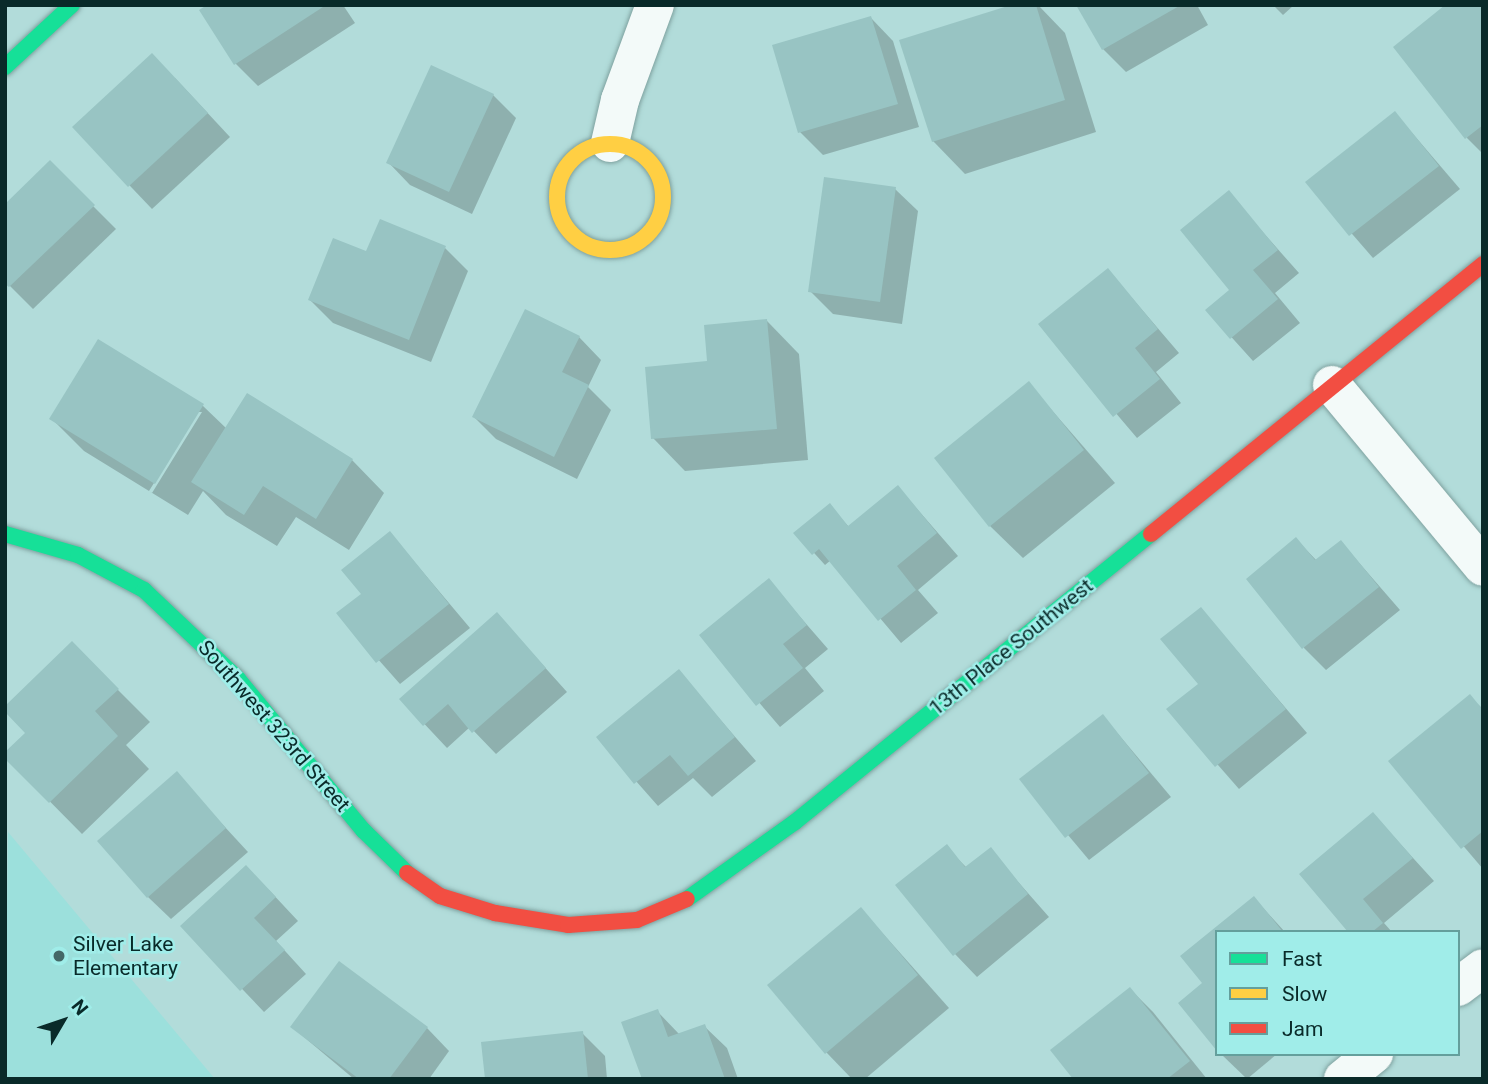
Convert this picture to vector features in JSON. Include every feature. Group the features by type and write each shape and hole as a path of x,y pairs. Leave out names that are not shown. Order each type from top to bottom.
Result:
{"street":[{"path":"5,68 72,5"},
{"path":"610,143 620,100 655,5"},
{"path":"610,143 645,156 663,188 663,207 644,239 610,250 591,247 575,237 557,205 564,169 592,146 610,143"},
{"name":"13th Place Southwest","path":"495,913 568,925 637,920 699,894 795,822 1483,264"},
{"path":"1332,385 1483,567"},
{"name":"Southwest 323rd Street","path":"5,534 78,555 144,590 191,629 238,680 322,783 401,868 440,896 495,913"},
{"path":"1460,985 1483,968"},
{"path":"1343,1079 1372,1056"}],"shaded area":[{"name":"Silver Lake Elementary","path":"8,832 215,1079 5,1079"}],"building":[{"path":"207,5 326,5 234,65 199,10"},
{"path":"1011,5 1036,5 1065,100 932,142 899,40"},
{"path":"1076,5 1181,5 1102,50"},
{"path":"1445,5 1483,5 1483,125 1465,139 1393,47"},
{"path":"871,16 898,104 798,133 772,45"},
{"path":"152,53 208,113 128,187 72,127"},
{"path":"431,65 494,94 449,192 386,163"},
{"path":"1395,111 1439,166 1349,236 1305,182"},
{"path":"50,160 95,205 9,287 5,284 5,204"},
{"path":"824,177 896,187 880,302 808,292"},
{"path":"1229,190 1278,250 1253,270 1278,299 1230,339 1205,310 1229,290 1180,230"},
{"path":"380,219 446,246 409,340 308,300 333,238 366,251"},
{"path":"1108,268 1158,329 1135,348 1160,379 1113,417 1038,324"},
{"path":"525,309 580,336 562,372 589,385 554,457 472,417"},
{"path":"767,319 777,429 651,439 645,367 707,361 704,325"},
{"path":"98,339 204,404 155,484 49,419"},
{"path":"1029,381 1084,450 989,527 934,458"},
{"path":"247,393 353,459 316,519 263,486 244,515 191,482"},
{"path":"898,485 937,533 897,566 916,590 878,621 819,549 812,555 793,533 830,503 848,526"},
{"path":"390,531 449,604 376,663 336,613 361,594 341,570"},
{"path":"1296,537 1315,560 1341,540 1379,587 1302,649 1246,579"},
{"path":"769,578 807,625 783,644 803,668 756,706 699,635"},
{"path":"1201,607 1286,709 1215,767 1166,709 1198,684 1160,639"},
{"path":"497,612 546,668 472,733 448,704 423,726 399,699"},
{"path":"72,641 119,689 95,711 118,736 49,803 5,759 5,752 25,733 5,712 5,706"},
{"path":"679,669 735,737 688,776 670,755 634,784 596,737"},
{"path":"1470,694 1483,710 1483,831 1461,849 1388,761"},
{"path":"1103,714 1149,773 1065,838 1019,779"},
{"path":"177,771 226,828 147,898 97,841"},
{"path":"1373,812 1413,858 1363,899 1383,923 1374,930 1346,930 1299,874"},
{"path":"947,844 965,867 991,847 1028,894 953,956 895,885"},
{"path":"246,865 276,897 254,918 285,950 240,991 180,926"},
{"path":"1254,896 1281,930 1215,930 1215,1049 1178,1003 1202,983 1180,956"},
{"path":"861,907 918,975 825,1054 767,985"},
{"path":"339,961 428,1027 389,1079 359,1079 290,1027"},
{"path":"1130,987 1190,1061 1167,1079 1073,1079 1050,1050"},
{"path":"658,1009 668,1037 705,1024 725,1079 642,1079 621,1022"},
{"path":"583,1031 588,1079 485,1079 481,1042"}],"traffic: fast":[{"path":"5,67 72,5"},
{"path":"5,534 78,555 144,590 238,679 363,830 407,873"},
{"path":"687,899 795,822 1151,534"}],"traffic: slow":[{"path":"610,144 630,148 648,159 659,177 663,197 659,217 648,235 630,246 610,250 590,246 572,235 561,217 557,197 561,177 572,159 590,148 610,144"}],"traffic: jam":[{"path":"1151,534 1483,264"},
{"path":"407,873 440,896 495,913 568,925 637,920 687,899"}],"place":[{"name":"Silver Lake Elementary","path":"59,956"}]}
